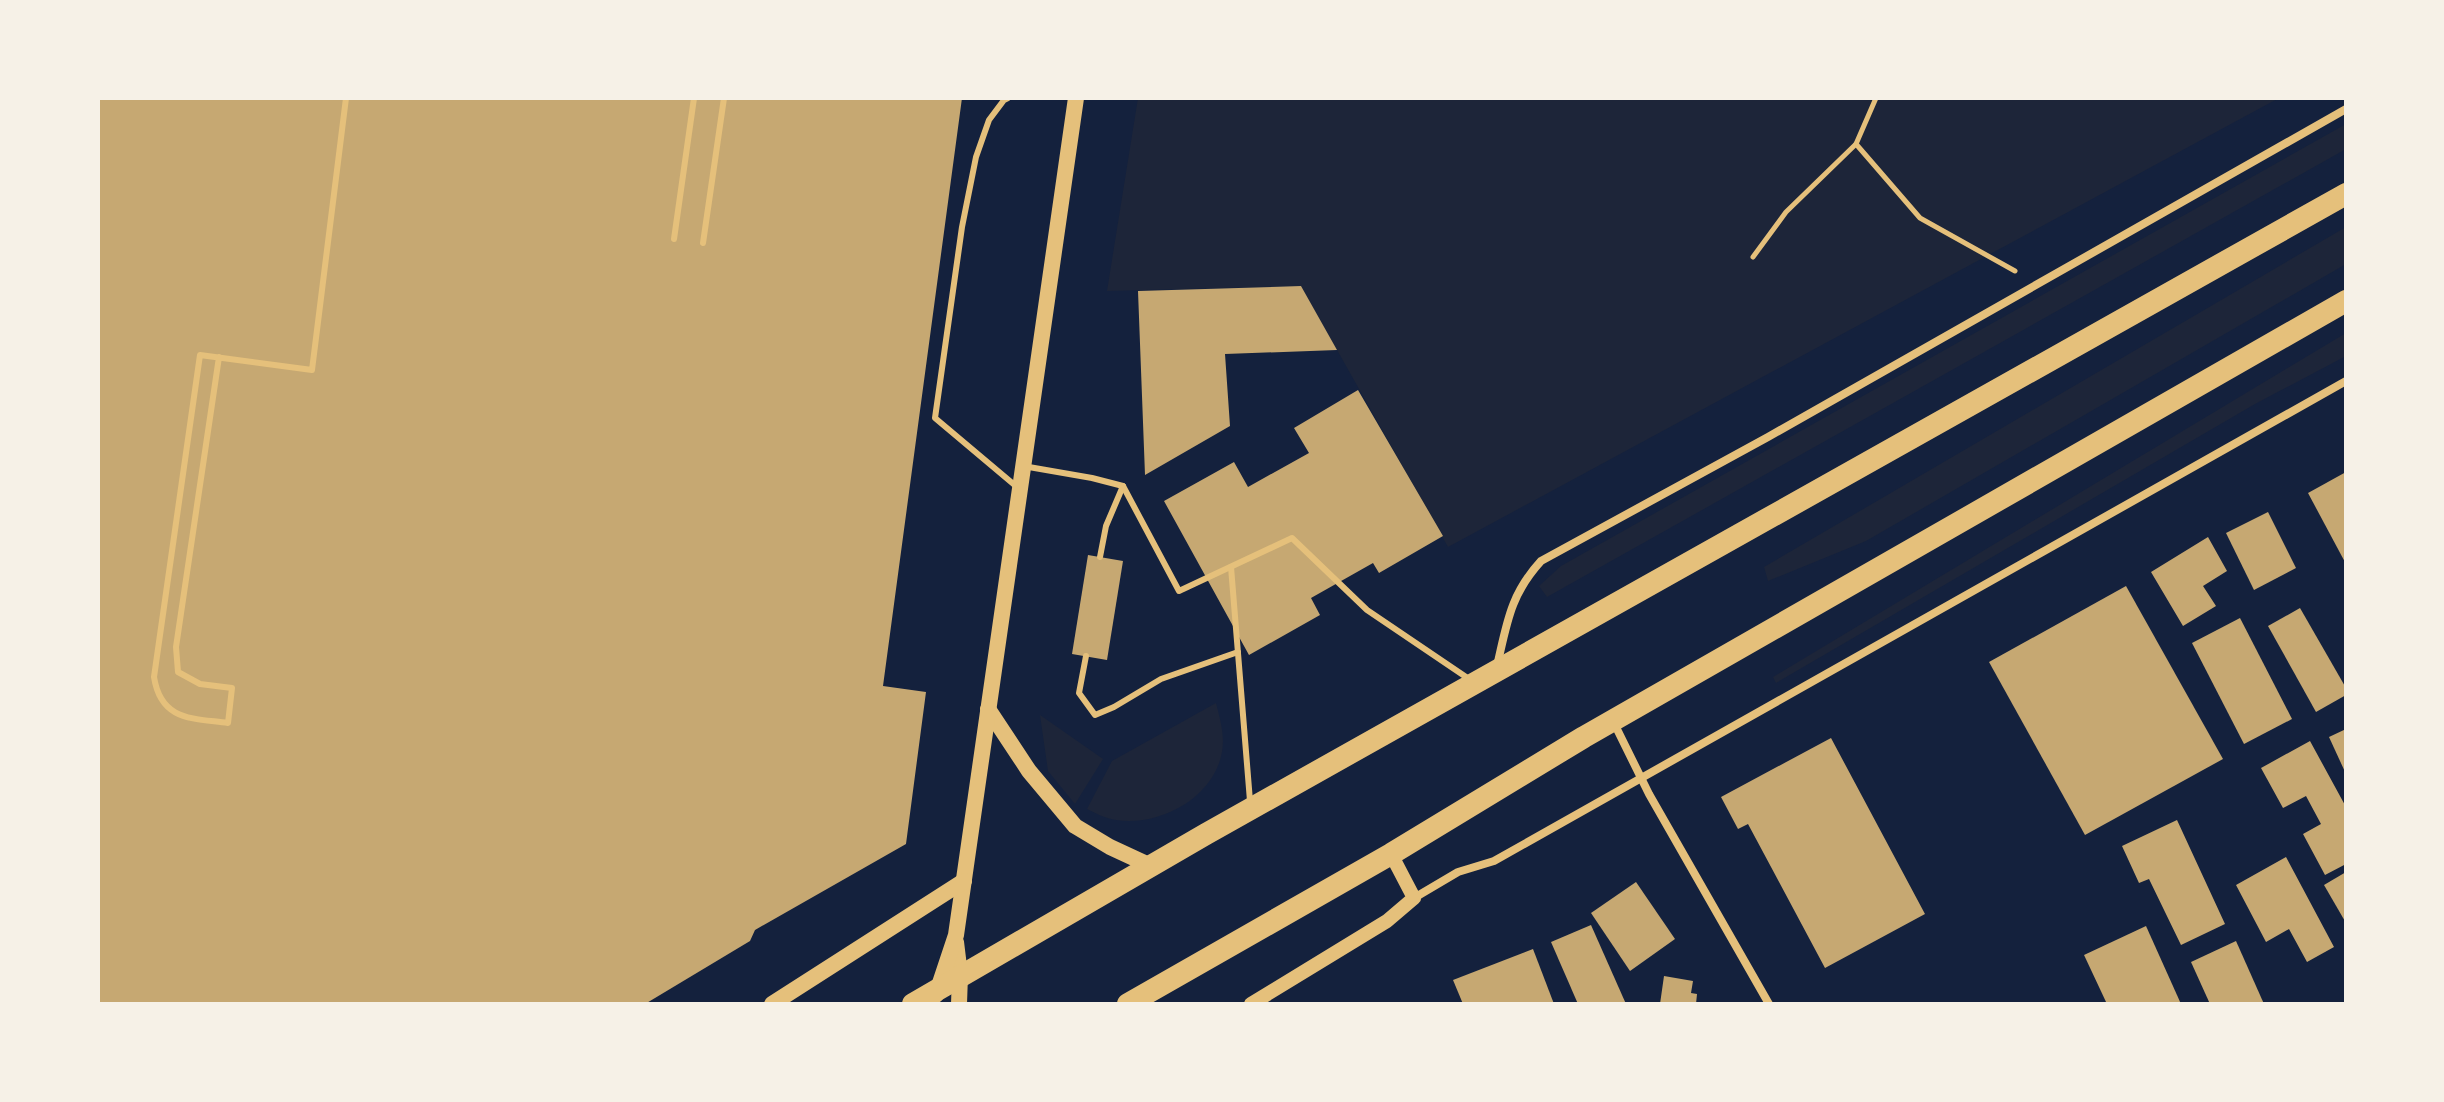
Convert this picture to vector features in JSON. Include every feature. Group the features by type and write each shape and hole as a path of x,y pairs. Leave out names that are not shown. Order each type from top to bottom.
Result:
{"highway":[{"path":"913,1004 935,997 960,975 1251,809 2346,194"},
{"path":"1128,1004 1391,854 1612,721 2346,301"}],"main road":[{"path":"935,997 956,935 1076,98"},
{"path":"988,709 1029,771 1075,826 1151,866"},
{"path":"772,1004 964,881"},
{"path":"956,935 959,1004"}],"street":[{"path":"1496,672 1511,605 1541,561 1781,429 2346,109"},
{"path":"1251,1004 1387,921 1414,898 1458,872 1494,861 2346,381"},
{"path":"1612,721 1641,779 1769,1004"},
{"path":"1391,854 1414,898"}],"lane":[{"path":"219,357 176,647 178,672 200,684 232,688 228,723 172,711 162,703 156,692 154,677 200,355 219,357 312,370 346,98"},
{"path":"674,239 694,98"},
{"path":"703,243 724,98"},
{"path":"1008,98 989,120 976,157 962,227 935,418 1020,489"},
{"path":"1023,466 1123,486 1179,591 1292,538 1367,610 1476,684"},
{"path":"1100,557 1106,526 1123,486"},
{"path":"1231,567 1251,809"},
{"path":"1086,656 1079,693 1095,715 1161,679 1238,652"}],"path":[{"path":"1753,257 1786,212 1856,144 1876,98"},
{"path":"1856,144 1920,218 2038,283"}],"shaded area":[{"path":"1138,98 2279,98 1448,547 1301,286 1107,291"},
{"path":"2346,124 2346,149 1547,597 1539,586 1561,566"},
{"path":"2346,227 2346,264 1866,541 1768,581 1764,567"},
{"path":"2346,333 2346,356 2255,404 1776,683 1773,677"},
{"path":"1216,703 1222,752 1217,768 1196,796 1166,814 1150,819 1112,819 1087,809 1112,761"},
{"path":"1040,715 1103,759 1075,804 1048,771"}],"building":[{"path":"98,98 962,98 883,686 926,692 906,844 755,930 750,941 645,1004 98,1004"},
{"path":"1301,286 1337,350 1225,354 1230,426 1145,475 1138,291"},
{"path":"1358,390 1443,536 1379,573 1373,563 1311,598 1320,615 1249,655 1164,501 1234,462 1248,487 1309,453 1294,428"},
{"path":"2346,472 2346,564 2308,493"},
{"path":"2268,512 2296,568 2254,590 2226,533"},
{"path":"2208,537 2227,571 2203,586 2216,606 2183,626 2151,572"},
{"path":"1088,555 1123,561 1107,660 1072,654"},
{"path":"2126,586 2223,759 2085,835 1989,662"},
{"path":"2300,608 2346,688 2346,695 2316,712 2268,626"},
{"path":"2240,618 2292,719 2244,744 2192,643"},
{"path":"2346,729 2346,774 2329,737"},
{"path":"1831,738 1925,914 1825,968 1748,824 1738,829 1721,797"},
{"path":"2310,741 2346,807 2346,864 2325,875 2303,834 2321,824 2306,796 2283,808 2261,768"},
{"path":"2177,820 2225,924 2181,945 2149,879 2139,883 2122,846"},
{"path":"2286,857 2334,947 2307,962 2289,929 2266,942 2236,885"},
{"path":"2346,872 2346,923 2324,885"},
{"path":"1636,882 1675,939 1630,971 1591,913"},
{"path":"1591,925 1626,1004 1578,1004 1551,942"},
{"path":"2146,926 2181,1004 2107,1004 2084,955"},
{"path":"2236,941 2264,1004 2210,1004 2191,962"},
{"path":"1533,949 1554,1004 1463,1004 1453,980"},
{"path":"1664,976 1693,981 1691,993 1697,994 1696,1004 1660,1004"}]}
